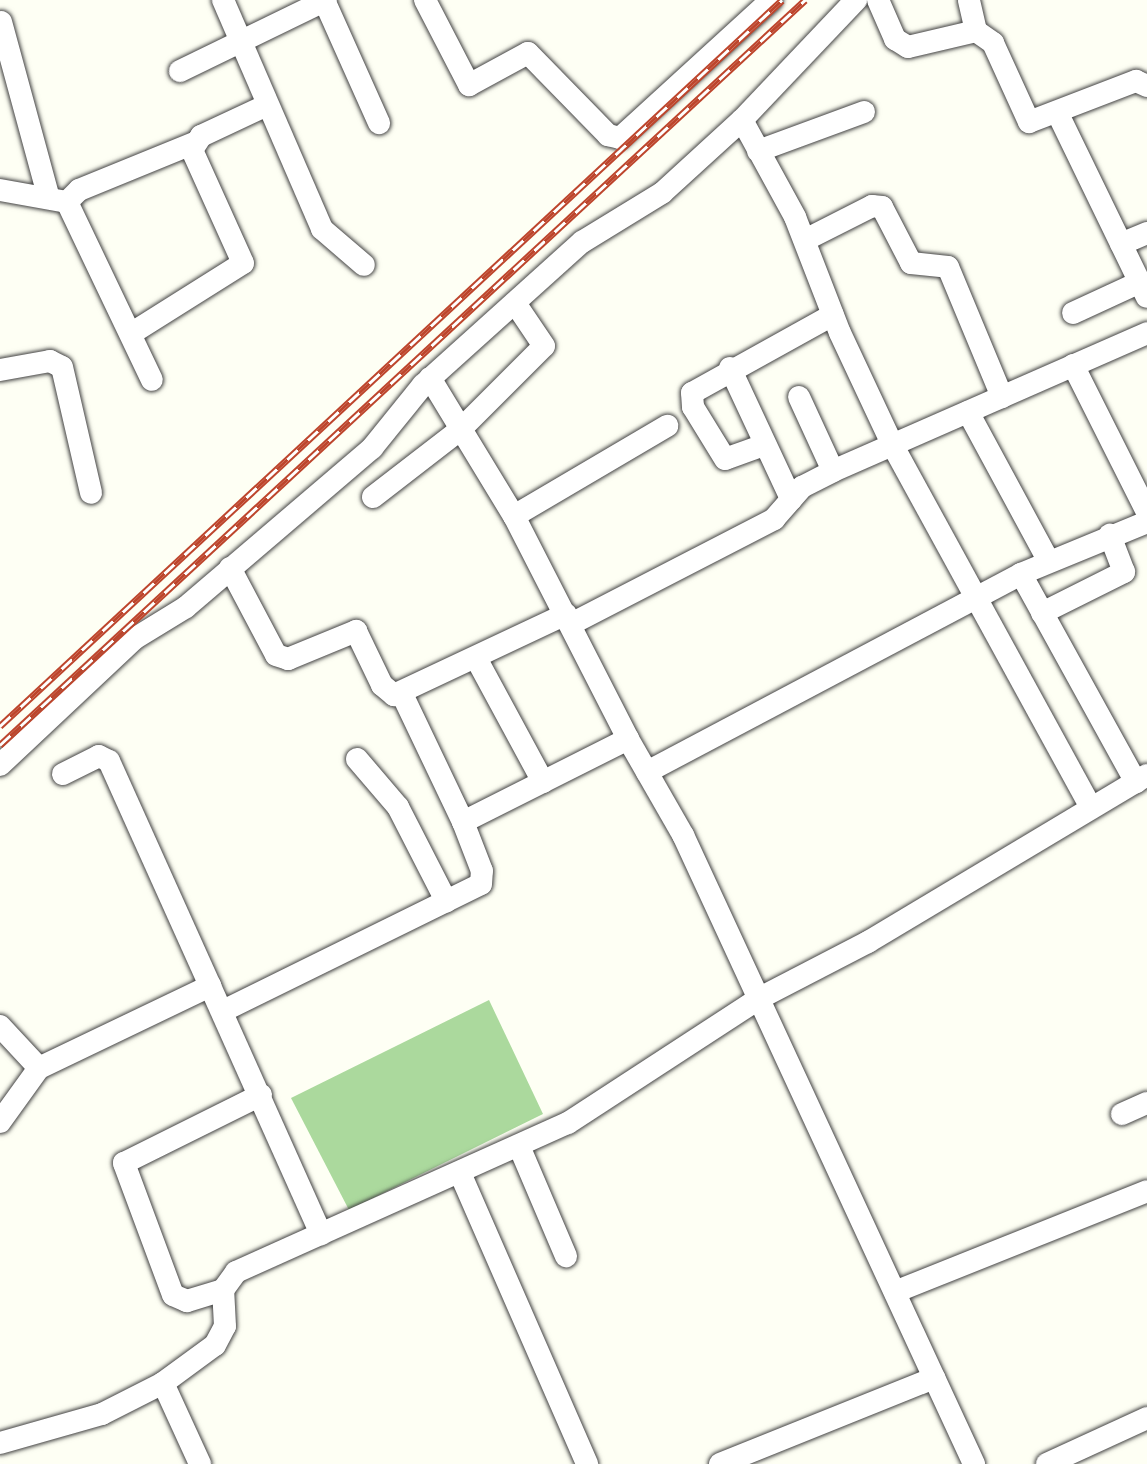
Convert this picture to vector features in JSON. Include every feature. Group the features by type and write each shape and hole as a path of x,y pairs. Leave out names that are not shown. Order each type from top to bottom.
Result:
{"street":[{"path":"223,0 238,44 322,229 364,266"},
{"path":"180,71 325,0 379,123"},
{"path":"425,0 469,85 528,54 608,135 620,138 771,0"},
{"path":"0,765 143,632 186,607 380,442 430,378 592,235 662,193 742,120 856,0"},
{"path":"878,0 900,44 917,47 976,31"},
{"path":"969,0 976,31 993,43 1024,118 1037,123 1136,81 1147,86"},
{"path":"1,22 58,199 132,333 152,380"},
{"path":"0,190 58,199 194,143 265,106"},
{"path":"758,151 864,112"},
{"path":"1058,114 1143,289 1073,313"},
{"path":"742,120 805,240 833,315 893,446 1090,806"},
{"path":"132,333 243,263 194,158 194,143"},
{"path":"805,240 872,206 882,207 911,263 948,267 1002,397"},
{"path":"1121,244 1147,233"},
{"path":"373,497 461,429 544,346 514,303"},
{"path":"764,445 725,459 693,407 692,393 698,385 833,315"},
{"path":"230,568 281,658 356,631 387,692 402,694 476,658 569,619 774,519 791,499 833,471 1147,333"},
{"path":"1,365 51,362 62,367 91,493"},
{"path":"1073,365 1147,512"},
{"path":"730,368 791,499"},
{"path":"430,378 514,516 569,619 628,740 683,835 974,1464"},
{"path":"800,397 833,471"},
{"path":"968,411 1049,562"},
{"path":"514,516 667,426"},
{"path":"647,772 1021,574 1110,535 1147,522"},
{"path":"1042,613 1124,572 1110,535"},
{"path":"261,1095 124,1163 173,1295 187,1301 223,1290 236,1272 519,1146 632,1085 760,998 868,942 1090,806 1141,779 1021,574"},
{"path":"476,658 543,782"},
{"path":"225,1010 446,901 483,879 463,822 402,694"},
{"path":"463,822 628,740"},
{"path":"63,774 99,756 109,761 210,986 225,1010 321,1234"},
{"path":"357,759 398,807 446,901"},
{"path":"0,1122 39,1068 210,986"},
{"path":"0,1026 39,1068"},
{"path":"1122,1114 1147,1104"},
{"path":"519,1146 566,1256"},
{"path":"460,1173 587,1464"},
{"path":"895,1292 1147,1191"},
{"path":"0,1443 102,1414 163,1383 215,1345 227,1315 223,1290"},
{"path":"720,1464 934,1378"},
{"path":"163,1383 200,1464"},
{"path":"1047,1464 1147,1418"}],"green space":[{"path":"489,1000 543,1114 349,1210 291,1098"}],"railway":[{"path":"0,726 782,0"},
{"path":"0,745 805,0"}]}
